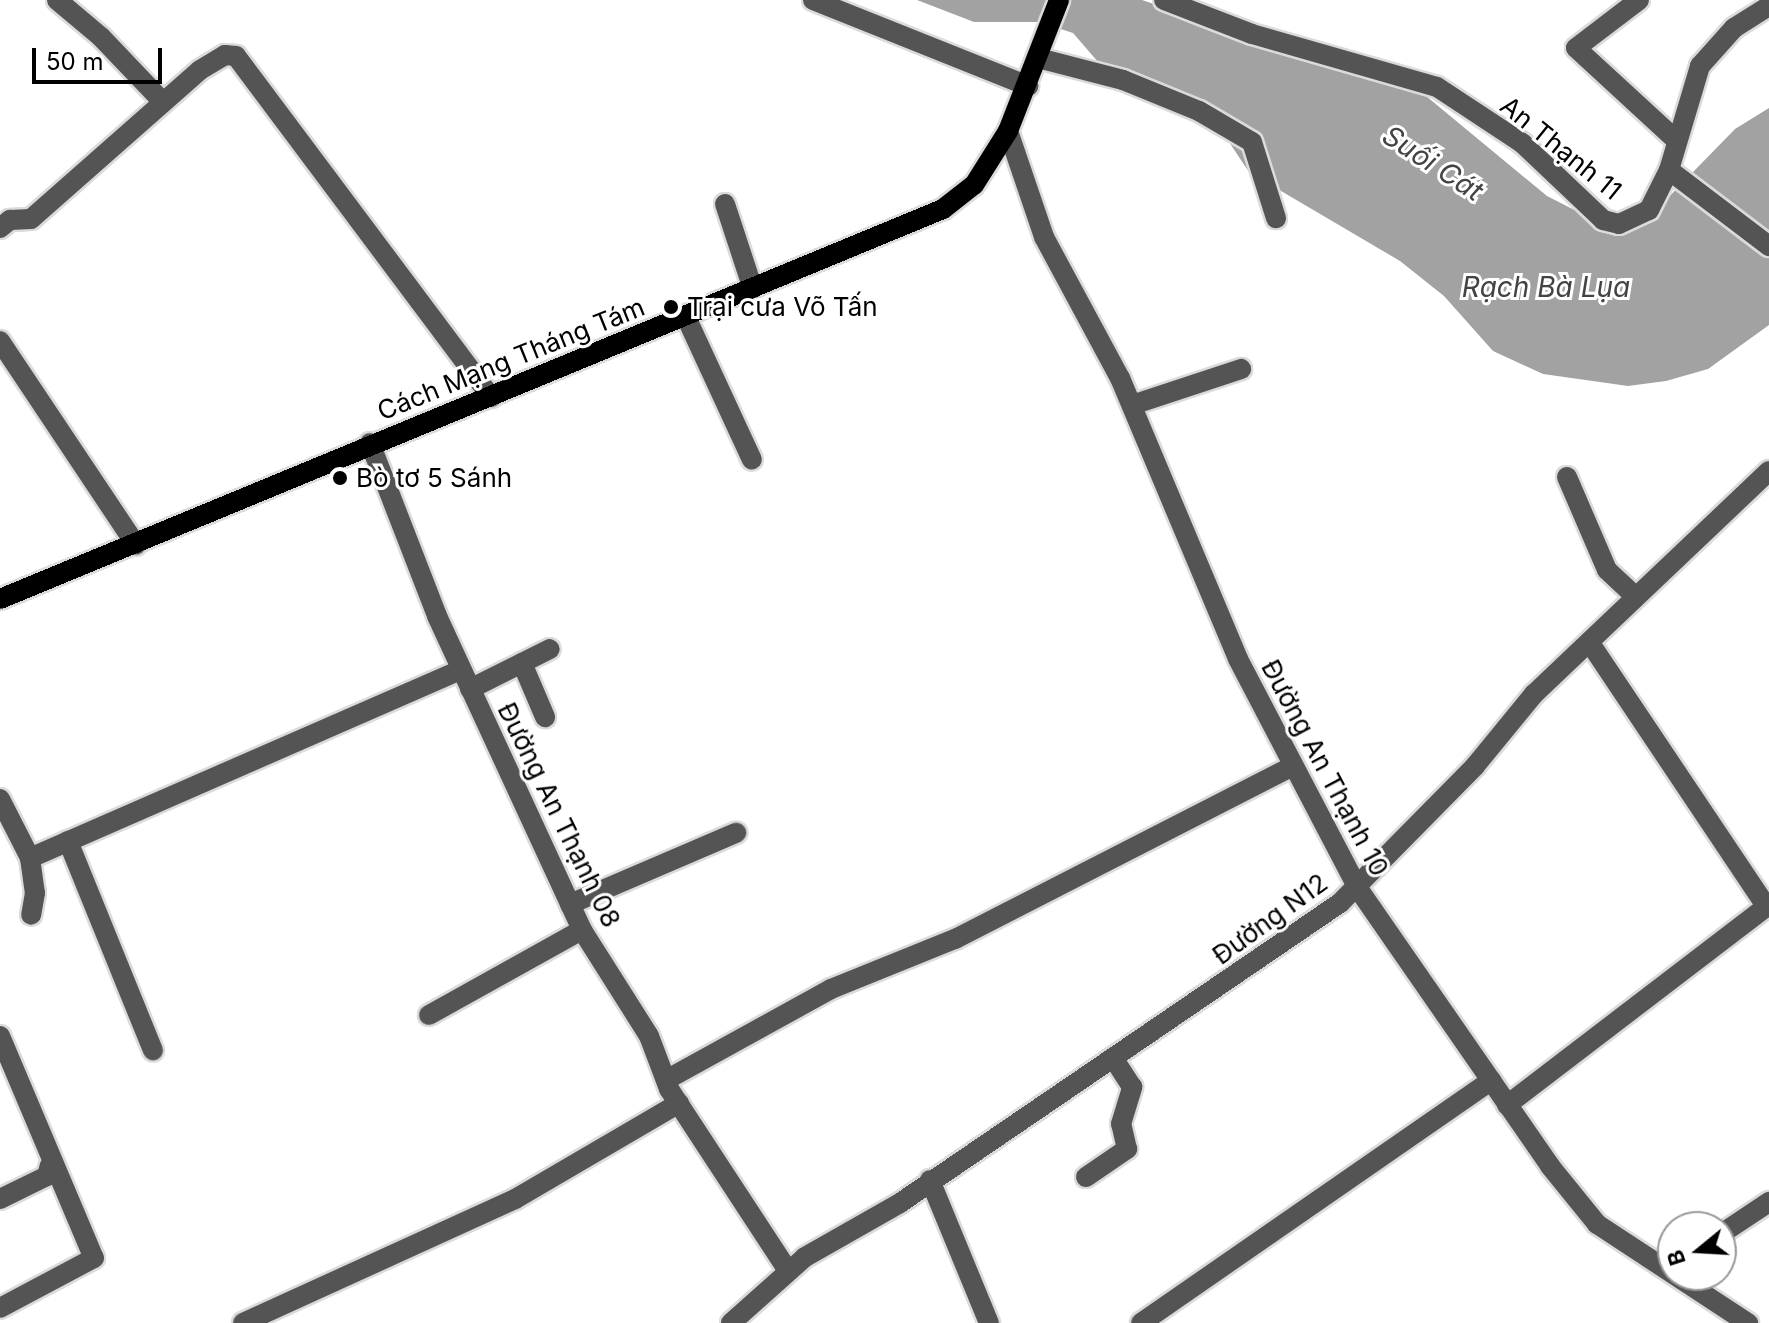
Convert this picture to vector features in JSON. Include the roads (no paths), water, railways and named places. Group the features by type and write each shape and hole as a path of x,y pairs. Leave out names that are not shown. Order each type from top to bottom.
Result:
{"main road":[{"name":"Cách Mạng Tháng Tám","path":"0,599 136,545 370,443 491,397 943,209 974,185 1008,131 1059,0"}],"street":[{"path":"57,0 101,37 163,102"},
{"path":"813,0 1028,86"},
{"name":"An Thạnh 11","path":"1164,0 1252,34 1437,87 1522,143 1603,220 1634,221 1649,210 1673,172 1676,140 1700,66 1734,28 1769,6"},
{"path":"1639,0 1576,48 1676,140"},
{"path":"1042,48 1199,111 1252,142 1276,218"},
{"path":"0,228 10,220 31,219 200,70 225,55 236,56 491,397"},
{"name":"Đường An Thạnh 10","path":"1008,131 1044,237 1132,405 1238,659 1291,767 1357,887 1507,1105 1597,1224 1657,1261"},
{"path":"1673,172 1769,246"},
{"path":"725,204 753,289"},
{"path":"686,317 752,460"},
{"path":"0,341 136,545"},
{"path":"1132,405 1241,369"},
{"name":"Đường An Thạnh 08","path":"370,443 466,680 582,930 649,1036 666,1080 679,1103 788,1271"},
{"name":"Đường N12","path":"731,1323 788,1271 1199,1003 1357,887 1475,766 1534,694 1590,643 1624,588 1769,471"},
{"path":"1567,477 1624,588"},
{"path":"1507,1105 1768,906 1590,643"},
{"path":"30,858 466,680 522,663 550,649"},
{"path":"522,663 545,717"},
{"path":"666,1080 831,989 955,939 1291,767"},
{"path":"0,799 30,858 35,893 31,915"},
{"path":"570,904 736,833"},
{"path":"68,841 153,1050"},
{"path":"429,1015 582,930"},
{"path":"0,1036 50,1165 94,1258 0,1308"},
{"path":"1086,1177 1127,1149 1121,1124 1132,1087 1113,1058"},
{"path":"1141,1323 1491,1081"},
{"path":"243,1323 515,1199 679,1103"},
{"path":"0,1199 47,1176 50,1165"},
{"path":"930,1180 989,1323"},
{"path":"1737,1223 1769,1202"},
{"name":"Đường An Thạnh 10","path":"1702,1291 1748,1323"}],"water":[{"name":"Rạch Bà Lụa","path":"917,0 1142,0 1426,96 1547,196 1598,222 1657,209 1735,129 1769,108 1769,325 1708,369 1666,381 1628,386 1543,374 1493,351 1444,296 1400,261 1249,172 1223,133 1118,85 1073,33 1039,22 974,22"}],"place":[{"name":"Trại cưa Võ Tấn","path":"671,307"},
{"name":"Bò tơ 5 Sánh","path":"340,478"}],"water label":[{"name":"Suối Cát","path":"1433,163"}]}
